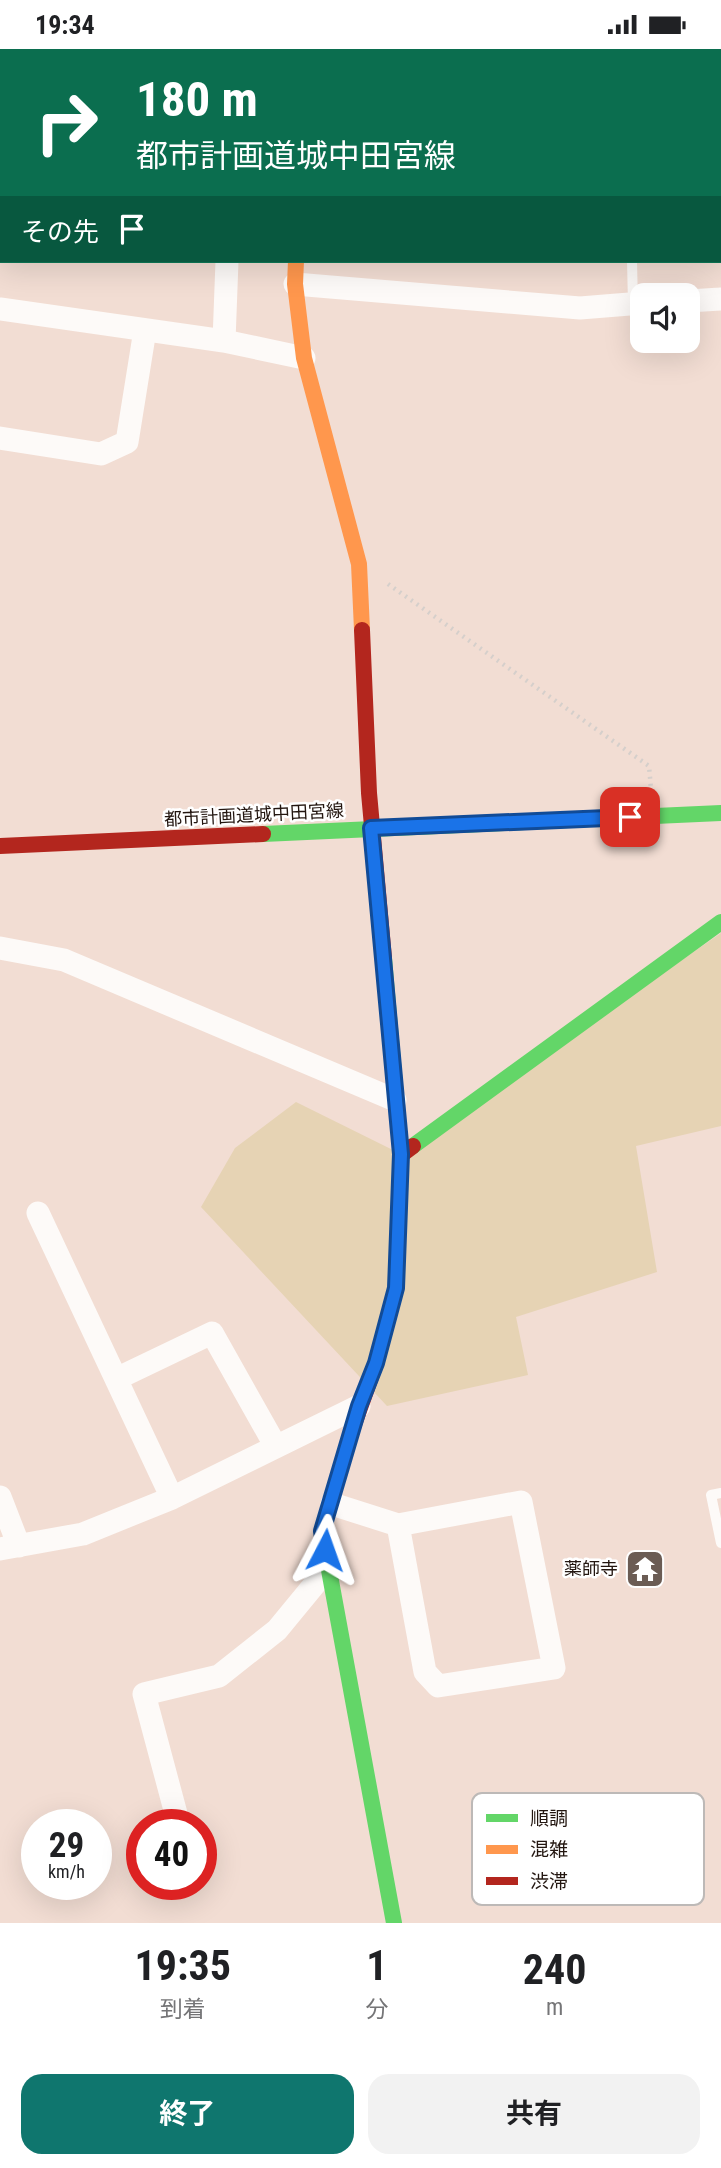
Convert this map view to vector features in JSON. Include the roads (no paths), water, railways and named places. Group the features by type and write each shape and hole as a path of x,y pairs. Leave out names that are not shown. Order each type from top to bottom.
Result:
{"street":[{"path":"224,341 227,263"},
{"path":"296,263 295,284 304,358 359,564 371,828 401,1154 396,1288 376,1363 359,1406 322,1531 394,1923"},
{"path":"295,284 580,308 630,304"},
{"path":"700,300 721,299"},
{"path":"0,309 224,341 304,358"},
{"path":"0,438 101,454 127,442 145,330"},
{"name":"都市計画道城中田宮線","path":"0,846 721,813"},
{"path":"401,1154 721,922"},
{"path":"0,948 64,960 395,1100"},
{"path":"38,1213 172,1498"},
{"path":"116,1379 212,1333 275,1445"},
{"path":"0,1497 9,1548 83,1534 172,1498 359,1406"},
{"path":"332,1504 398,1525 521,1502 554,1668 438,1686 425,1672 398,1525"},
{"path":"175,1809 144,1694 219,1675 277,1630 328,1568"}],"lane":[{"path":"632,263 635,283"},
{"path":"721,1493 711,1495 721,1543"}],"place":[{"name":"薬師寺","path":"645,1569"}]}
